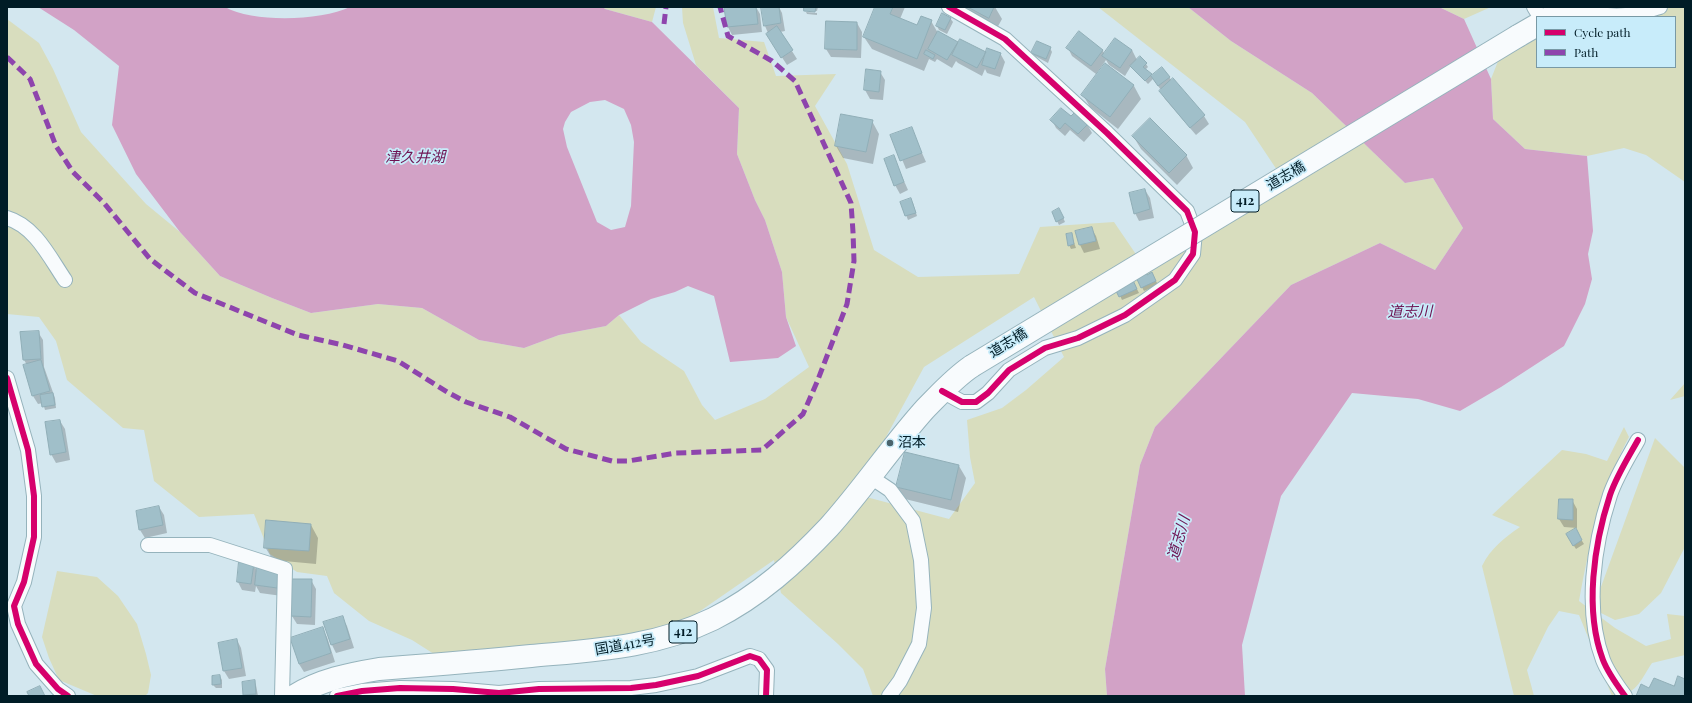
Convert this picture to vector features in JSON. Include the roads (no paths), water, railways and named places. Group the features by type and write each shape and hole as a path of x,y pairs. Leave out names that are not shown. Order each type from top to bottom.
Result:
{"highway":[{"name":"道志橋","path":"972,366 1536,26"},
{"name":"国道412号","path":"294,696 322,682 349,674 380,669 634,646 689,630 714,618 741,603 773,581 802,556 834,521 904,433 942,391 972,366"}],"street":[{"path":"942,391 962,402 976,402 988,394 1009,370 1045,348 1078,338 1125,315 1174,280 1193,254 1195,232 1187,211 1107,133 1005,39 949,7"},
{"path":"1534,7 1539,16"},
{"path":"1560,11 1620,15 1634,14 1660,7"},
{"path":"7,218 16,221 32,233 65,280"},
{"path":"7,378 28,450 34,496 34,537 24,582 14,606 18,624 36,664 58,689 68,696"},
{"path":"1625,696 1613,679 1603,660 1595,632 1595,552 1610,494 1618,475 1638,440"},
{"path":"869,476 890,490 913,521 921,560 924,608 919,644 900,681 888,696"},
{"path":"148,545 210,545 284,569 282,696"},
{"path":"337,696 362,691 400,688 440,688 499,693 539,689 631,688 663,684 698,676 750,656 759,659 767,670 766,696"}],"water":[{"name":"津久井湖","path":"38,7 225,7 252,16 287,18 322,15 337,12 350,7 603,7 605,9 652,22 739,108 737,154 755,200 765,220 782,272 786,317 796,346 778,358 730,362 714,296 688,286 675,292 651,299 619,315 606,326 559,335 524,348 479,340 422,308 378,304 311,313 220,276 180,232 136,174 112,125 119,66 74,30","holes":["605,100 624,109 631,125 634,142 631,206 625,227 611,230 597,222 567,147 563,129 571,112 590,102"]},
{"name":"道志川","path":"1188,7 1439,7 1464,19 1491,79 1493,119 1525,149 1587,156 1593,231 1588,254 1592,279 1585,304 1564,346 1501,387 1460,411 1418,399 1352,393 1281,496 1242,645 1245,696 1107,696 1105,669 1140,465 1155,427 1291,285 1380,243 1435,270 1463,228 1433,178 1405,183 1312,93 1231,41"}],"place":[{"name":"沼本","path":"890,443"}]}
